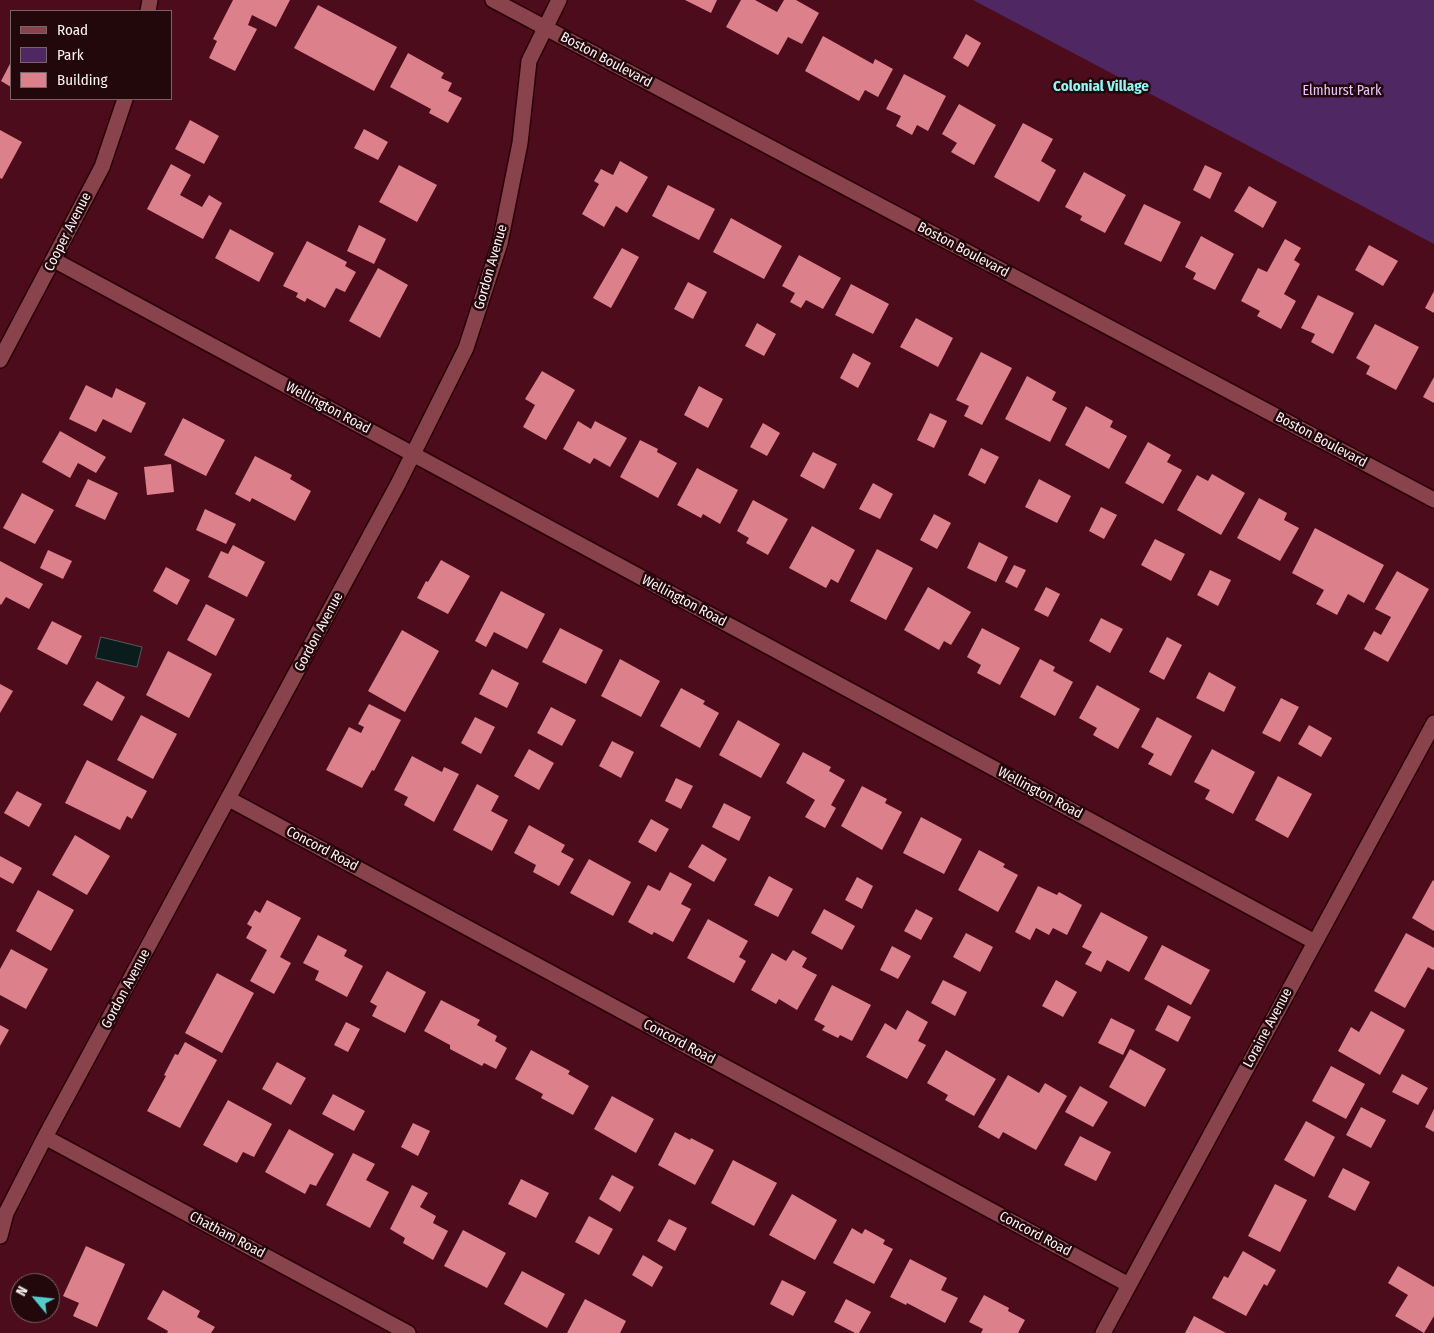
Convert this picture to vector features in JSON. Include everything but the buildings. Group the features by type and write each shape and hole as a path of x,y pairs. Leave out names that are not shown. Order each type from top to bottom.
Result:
{"street":[{"name":"Boston Boulevard","path":"493,0 1434,500"},
{"name":"Gordon Avenue","path":"0,1236 6,1213 45,1137 414,454 466,348 500,243 520,143 529,61 559,0"},
{"name":"Cooper Avenue","path":"0,360 102,167 125,100"},
{"name":"Wellington Road","path":"54,260 1315,942"},
{"name":"Loraine Avenue","path":"1102,1333 1434,723"},
{"name":"Concord Road","path":"229,799 1129,1285"},
{"name":"Chatham Road","path":"45,1137 408,1333"}],"green space":[{"name":"Elmhurst Park","path":"973,0 1434,0 1434,244"}],"shaded area":[{"path":"101,637 142,647 137,667 96,658"}],"district":[{"name":"Colonial Village","path":"1101,87"}]}
